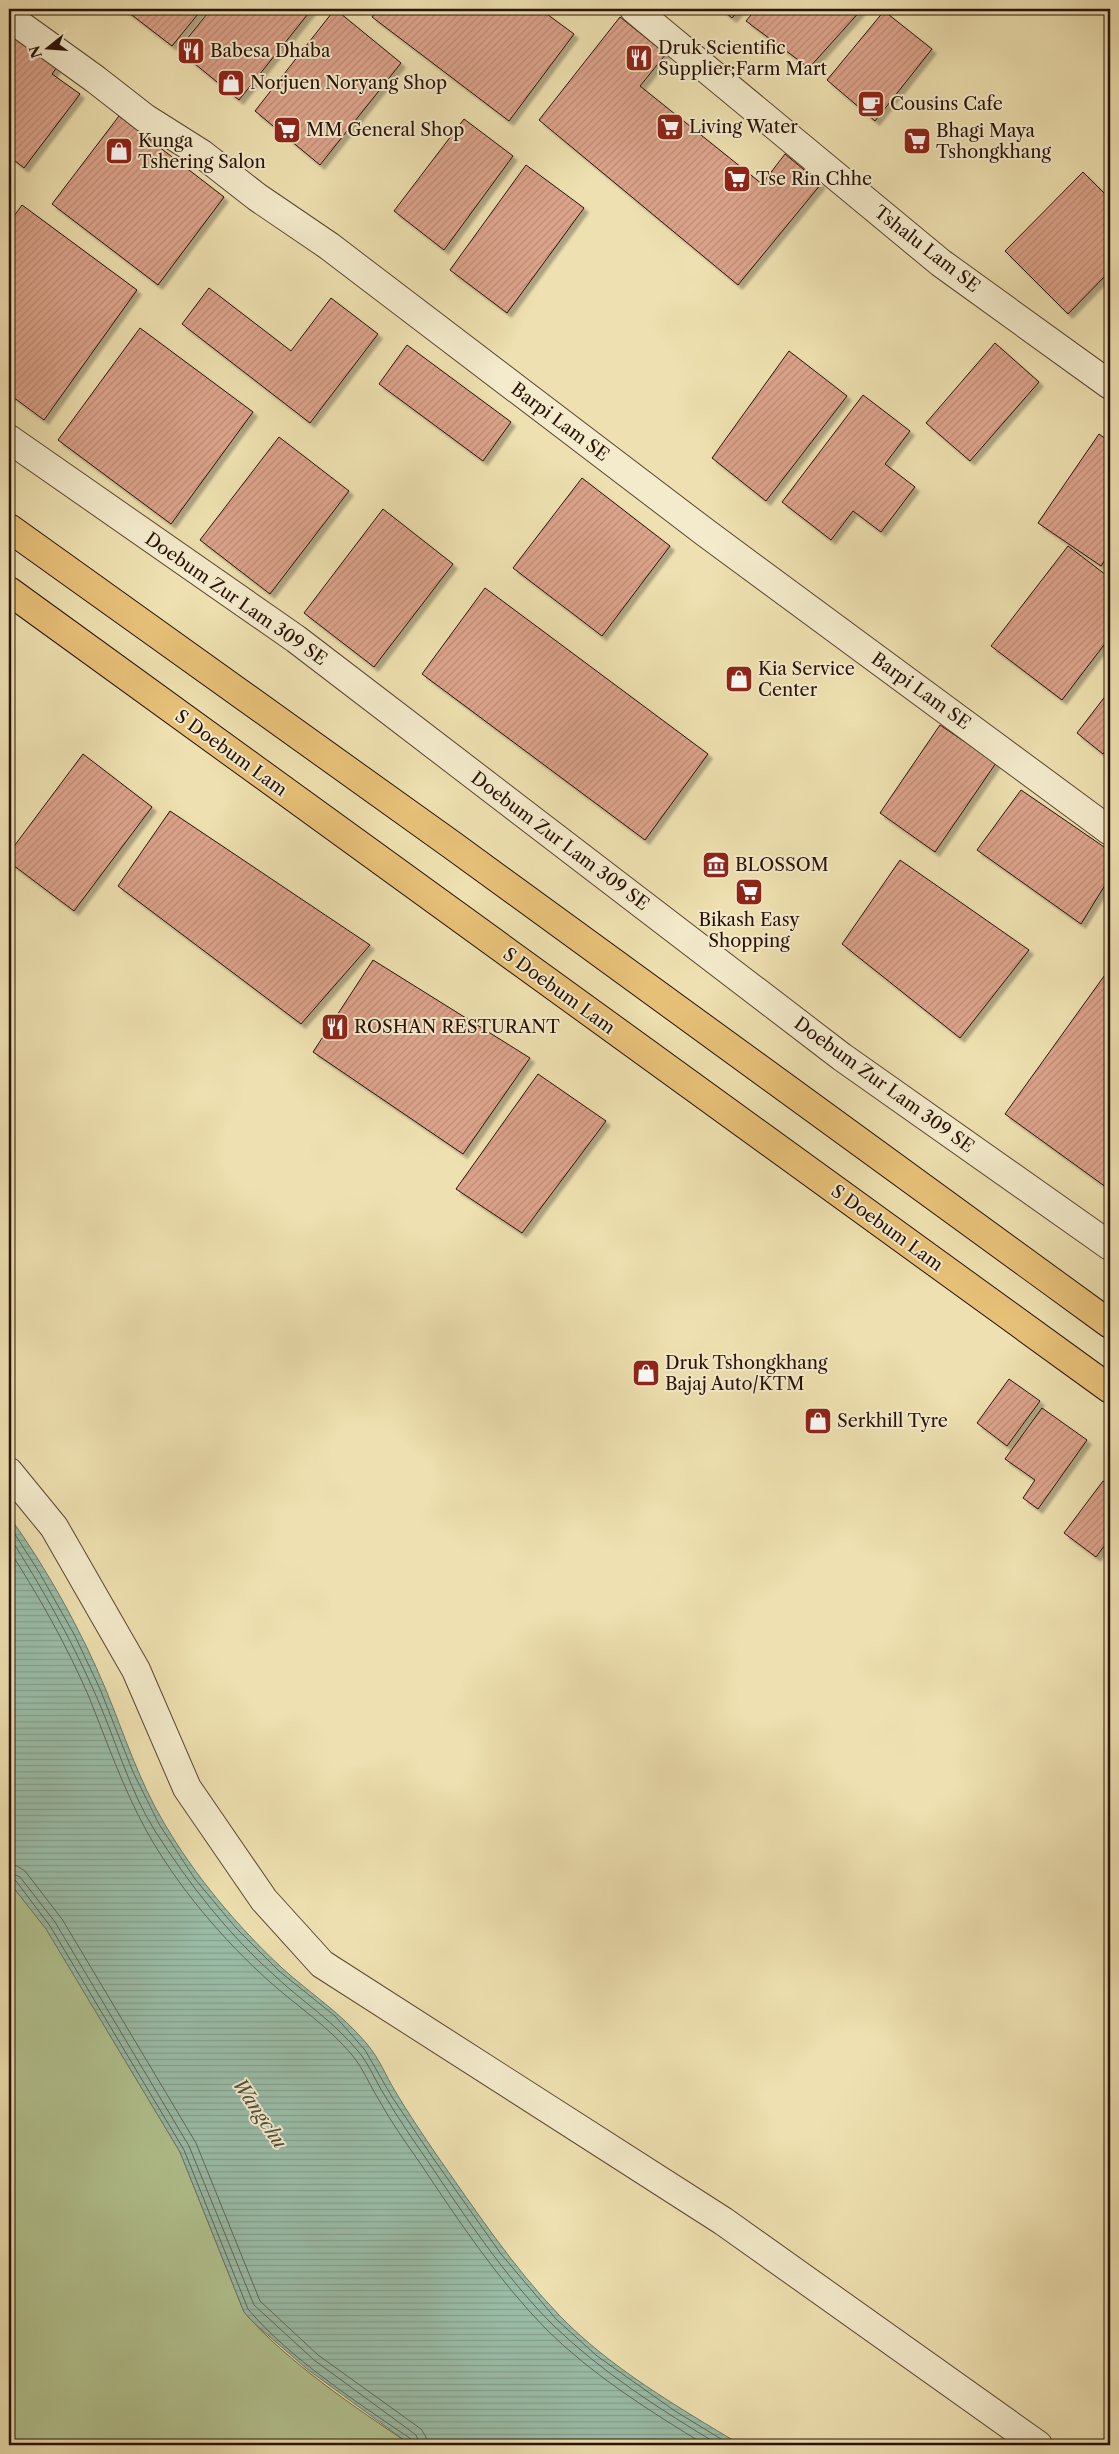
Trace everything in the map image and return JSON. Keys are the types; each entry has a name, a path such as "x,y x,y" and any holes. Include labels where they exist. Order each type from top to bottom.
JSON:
{"highway":[{"path":"9,528 452,845 1110,1324"},
{"name":"S Doebum Lam","path":"9,592 1110,1389"}],"street":[{"name":"Tshalu Lam SE","path":"634,9 941,263 1110,385"},
{"name":"Barpi Lam SE","path":"9,17 145,118 202,154 257,197 329,246 706,533 1110,831"},
{"name":"Doebum Zur Lam 309 SE","path":"9,440 296,639 842,1057 1110,1246"},
{"path":"9,1472 54,1527 136,1670 187,1788 264,1900 322,1964 723,2221 1038,2445"}],"shaded area":[{"path":"9,1882 46,1928 180,2152 244,2312 280,2349 301,2366 345,2400 411,2445 9,2445"}],"water":[{"name":"Wangchu","path":"9,1516 37,1557 74,1623 96,1667 132,1757 155,1807 176,1843 203,1881 233,1918 265,1952 293,1978 347,2022 367,2044 416,2124 481,2218 526,2278 559,2315 622,2369 669,2401 741,2445 411,2445 307,2369 244,2312 180,2152 46,1929 9,1882"}],"building":[{"path":"124,9 202,9 172,46"},
{"path":"211,9 312,9 239,100 178,50"},
{"path":"335,9 401,63 320,165 255,111"},
{"path":"378,9 540,9 574,34 509,121 372,17"},
{"path":"721,9 740,9 732,18"},
{"path":"756,9 862,9 809,68 746,21"},
{"path":"884,11 932,49 875,121 827,80"},
{"path":"620,17 666,54 640,86 762,184 785,154 821,184 738,285 539,120"},
{"path":"9,32 57,67 52,74 80,94 24,168 9,156"},
{"path":"119,116 224,197 158,285 52,204"},
{"path":"464,119 513,156 444,250 394,211"},
{"path":"526,165 584,208 507,313 450,270"},
{"path":"1083,172 1110,199 1110,271 1068,314 1005,251"},
{"path":"22,205 137,290 44,420 9,394 9,223"},
{"path":"209,288 291,351 331,298 378,334 310,423 182,324"},
{"path":"140,328 253,412 171,524 58,440"},
{"path":"995,343 1039,382 970,461 926,423"},
{"path":"407,345 511,422 483,461 379,384"},
{"path":"789,351 847,396 766,501 712,458"},
{"path":"863,395 910,431 885,464 915,487 881,532 853,511 831,540 782,502"},
{"path":"1099,434 1110,442 1110,553 1101,566 1038,523"},
{"path":"279,437 349,491 270,594 200,540"},
{"path":"582,478 670,546 602,636 513,568"},
{"path":"383,509 453,564 374,667 304,613"},
{"path":"1068,546 1110,578 1110,637 1062,700 991,646"},
{"path":"485,588 708,754 645,840 422,674"},
{"path":"1110,690 1110,744 1103,754 1077,733"},
{"path":"940,725 996,763 935,852 880,813"},
{"path":"83,754 152,807 74,911 9,862 9,853"},
{"path":"1021,790 1110,851 1110,877 1081,924 977,850"},
{"path":"170,811 370,945 301,1024 118,886"},
{"path":"900,860 1029,950 960,1038 842,944"},
{"path":"373,960 530,1058 463,1154 313,1052"},
{"path":"1107,972 1110,975 1110,1190 1005,1114"},
{"path":"538,1074 606,1121 522,1233 456,1189"},
{"path":"1009,1379 1040,1401 1007,1446 977,1423"},
{"path":"1042,1408 1087,1440 1038,1509 1023,1498 1035,1480 1005,1459"},
{"path":"1103,1481 1110,1486 1110,1538 1096,1557 1064,1533"}],"place":[{"name":"Babesa Dhaba","path":"191,51"},
{"name":"Druk Scientific Supplier;Farm Mart","path":"639,58"},
{"name":"Norjuen Noryang Shop","path":"231,83"},
{"name":"Cousins Cafe","path":"871,104"},
{"name":"Living Water","path":"670,127"},
{"name":"MM General Shop","path":"287,130"},
{"name":"Bhagi Maya Tshongkhang","path":"917,141"},
{"name":"Kunga Tshering Salon","path":"119,151"},
{"name":"Tse Rin Chhe","path":"737,179"},
{"name":"Kia Service Center","path":"739,679"},
{"name":"BLOSSOM","path":"716,865"},
{"name":"Bikash Easy Shopping","path":"749,892"},
{"name":"ROSHAN RESTURANT","path":"335,1027"},
{"name":"Druk Tshongkhang Bajaj Auto/KTM","path":"646,1373"},
{"name":"Serkhill Tyre","path":"818,1421"}]}
